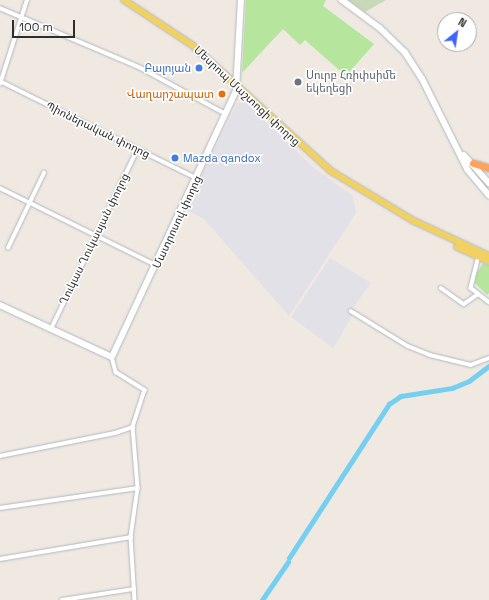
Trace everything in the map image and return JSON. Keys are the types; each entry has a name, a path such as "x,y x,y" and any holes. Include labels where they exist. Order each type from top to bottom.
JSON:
{"highway":[{"path":"473,163 489,168"}],"main road":[{"name":"Մեսրոպ Մաշտոցի փողոց","path":"124,0 192,45 311,156 368,195"},
{"path":"368,195 436,233 489,256"},
{"path":"368,195 412,225 489,261"}],"street":[{"path":"0,82 27,0"},
{"name":"Մատրոսով փողոց","path":"112,357 157,265 226,114 237,86 241,0"},
{"path":"342,0 380,28 405,52 422,78 462,153 468,170 489,195"},
{"path":"0,8 22,16 139,67 226,114"},
{"name":"Պիոներական փողոց","path":"0,82 197,178"},
{"name":"Ղուկաս Ղուկասյան փողոց","path":"51,329 137,150"},
{"path":"462,153 473,163 489,183"},
{"path":"8,248 31,203 44,173"},
{"path":"0,188 157,265"},
{"path":"479,256 472,288 477,295 489,302"},
{"path":"441,288 464,304 477,295"},
{"path":"0,305 112,357 116,372 144,390 133,427 138,488 131,537 135,600"},
{"path":"352,311 408,346 430,355 471,365 489,358"},
{"path":"0,456 107,435 133,427"},
{"path":"0,508 138,488"},
{"path":"0,560 131,537"},
{"path":"62,600 134,589"}],"shaded area":[{"path":"237,103 246,103 314,168 353,196 356,213 289,316 204,219 185,209"},
{"path":"330,258 371,283 352,309 355,311 333,348 291,317"}],"green space":[{"path":"246,0 326,0 323,6 374,44 346,76 305,40 300,45 283,29 242,73"},
{"path":"348,0 386,0 365,12"},
{"path":"483,263 489,265 489,293 487,295 475,283 476,274"}],"waterway":[{"path":"289,558 389,404 401,396 452,388 469,381 489,366"},
{"path":"262,600 288,562"}],"place":[{"name":"Բալոյան","path":"199,68"},
{"name":"Սուրբ Հռիփսիմե եկեղեցի","path":"298,82"},
{"name":"Վաղարշապատ","path":"222,94"},
{"name":"Mazda qandox","path":"175,158"}]}
